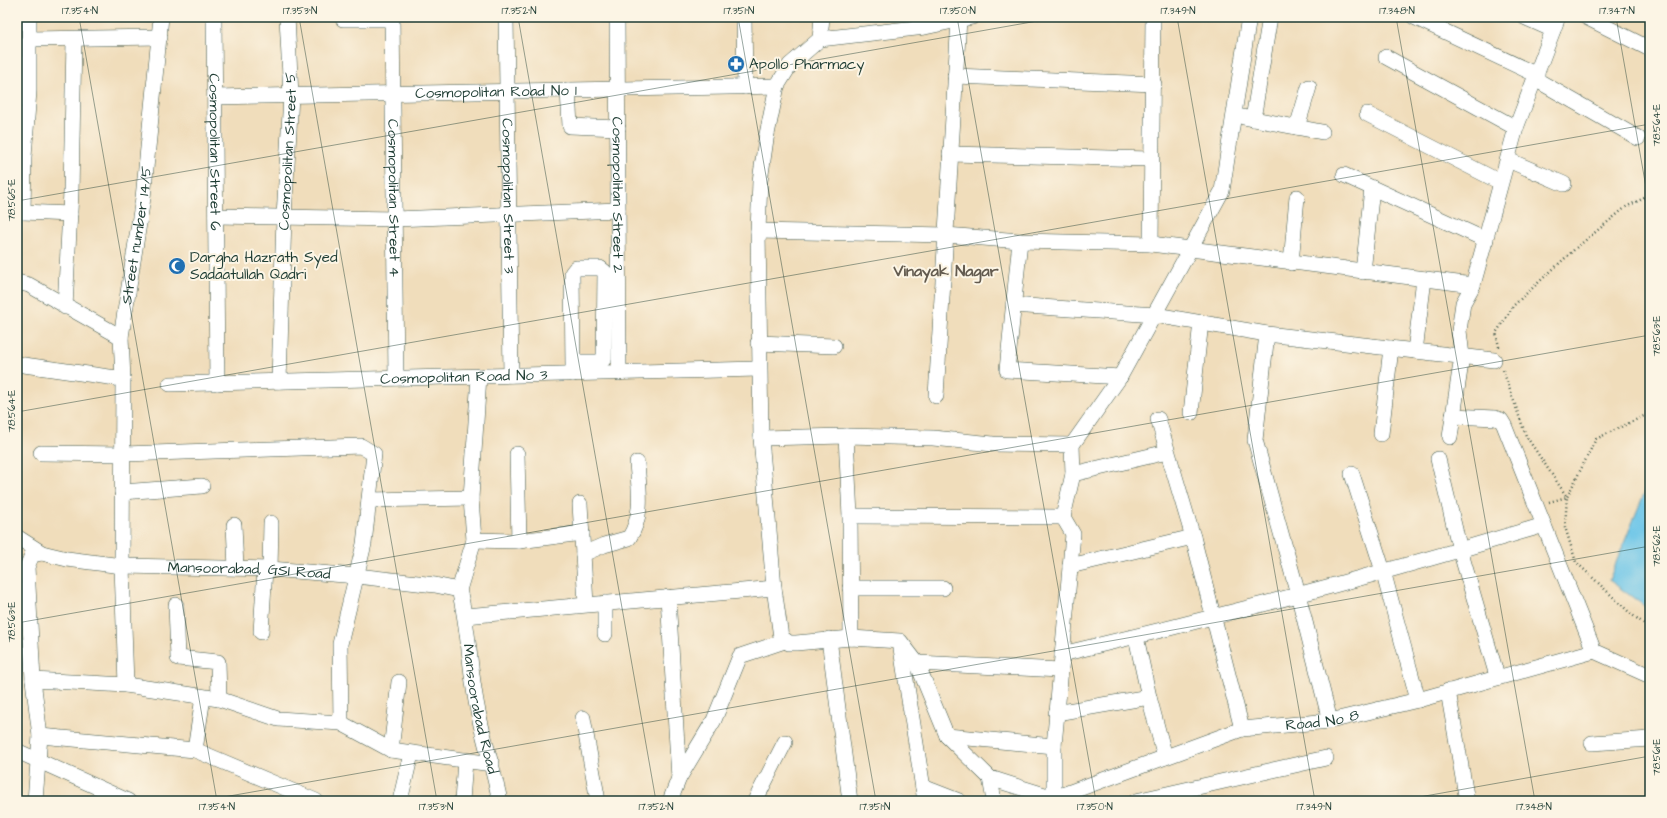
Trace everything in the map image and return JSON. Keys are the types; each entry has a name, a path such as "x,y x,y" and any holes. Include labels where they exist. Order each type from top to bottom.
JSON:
{"street":[{"path":"29,17 29,39 23,91 20,157 20,212 70,214"},
{"name":"Street number 14/5","path":"126,685 122,566 122,492 124,454 121,337 143,198 161,17"},
{"name":"Cosmopolitan Street 6","path":"214,17 217,382"},
{"name":"Cosmopolitan Street 5","path":"280,381 284,217 292,96 287,17"},
{"name":"Cosmopolitan Street 3","path":"506,17 511,375"},
{"name":"Cosmopolitan Street 2","path":"617,17 619,373"},
{"path":"744,17 745,87"},
{"path":"820,39 822,17"},
{"path":"1151,244 1154,84 1153,17"},
{"path":"670,801 680,778 714,720 740,656 785,641 796,643 851,638 900,641 917,663 947,736 990,778 1054,799 1054,746 1056,713 1074,534 1063,517 1073,474 1072,445 1120,377 1222,191 1249,17"},
{"path":"1253,119 1270,17"},
{"path":"1414,17 1536,77 1638,138"},
{"path":"1450,437 1462,356 1459,331 1463,303 1473,285 1516,128 1555,24 1524,17"},
{"path":"1586,17 1650,49"},
{"path":"343,19 386,18"},
{"name":"Cosmopolitan Street 4","path":"386,18 393,94 396,378"},
{"path":"785,641 780,631 774,588 761,438 758,369 758,231 760,180 766,139 777,86 790,65 820,39 925,22 965,18 954,76 936,396"},
{"path":"29,39 74,40 160,37"},
{"path":"65,307 70,214 74,40"},
{"path":"1386,57 1516,128"},
{"path":"954,76 1154,84"},
{"name":"Cosmopolitan Road No 1","path":"215,97 777,86"},
{"path":"1297,127 1309,87"},
{"path":"568,90 570,126 618,128"},
{"path":"1367,114 1500,182"},
{"path":"1233,115 1322,132"},
{"path":"950,154 1152,159"},
{"path":"1508,160 1564,184"},
{"path":"1344,175 1486,240"},
{"path":"1363,272 1372,188"},
{"path":"1291,262 1296,197"},
{"path":"216,216 394,219 618,210"},
{"path":"758,231 946,235 1020,241 1151,244 1473,285"},
{"path":"1020,241 1007,370 1120,377"},
{"path":"576,268 600,268 604,272 604,359 600,362 573,368 572,273 576,268"},
{"path":"1415,351 1424,279"},
{"path":"17,282 30,284 65,307 121,337"},
{"path":"1013,305 1155,315 1268,334 1462,356 1499,362"},
{"path":"1191,413 1201,322"},
{"path":"1268,334 1255,440 1298,594 1330,721"},
{"path":"758,343 834,346"},
{"path":"1381,434 1391,348"},
{"path":"17,364 123,379"},
{"name":"Cosmopolitan Road No 3","path":"170,384 511,375 573,368 619,373 758,369"},
{"path":"480,376 471,498 474,540 459,590 466,616 774,588"},
{"path":"1453,416 1495,418 1500,420 1537,506 1594,651 1650,676"},
{"path":"1158,419 1193,537 1242,728"},
{"path":"761,438 846,436 933,438 993,444 1072,445"},
{"path":"846,436 850,516 851,638"},
{"path":"42,453 124,454 361,446 374,454 364,544 340,644 341,723"},
{"path":"1073,474 1167,452"},
{"path":"517,454 519,541"},
{"path":"1438,459 1460,550 1497,676"},
{"path":"583,554 629,538 636,527 640,510 637,463"},
{"path":"1352,474 1383,571 1418,700"},
{"path":"122,492 202,486"},
{"path":"369,500 471,498"},
{"path":"580,504 586,604"},
{"path":"850,516 1063,517"},
{"path":"261,632 271,523"},
{"path":"1062,654 1136,637 1298,594 1460,550 1544,524"},
{"path":"234,525 236,568"},
{"path":"474,540 519,541 582,533"},
{"name":"Mansoorabad, GSI Road","path":"17,537 42,553 67,559 122,566 267,569 357,576 435,585 459,590"},
{"path":"1070,566 1193,537"},
{"path":"35,801 40,736 34,680 24,646 22,567 32,555 42,553"},
{"path":"850,588 943,588"},
{"path":"668,597 680,778"},
{"path":"605,603 605,634"},
{"path":"176,605 178,658 218,662 218,699"},
{"name":"Mansoorabad Road","path":"466,616 478,716 492,764 500,801"},
{"path":"1136,637 1149,697 1165,757"},
{"path":"829,639 850,801"},
{"path":"900,641 924,794 959,801"},
{"name":"Road No 8","path":"1054,799 1242,728 1330,721 1418,700 1497,676 1594,651"},
{"path":"917,663 1060,670"},
{"path":"34,680 126,685 218,699 278,719 341,723 391,750 411,754 492,764"},
{"path":"391,750 399,682"},
{"path":"1448,690 1467,801"},
{"path":"195,750 203,697"},
{"path":"1056,713 1149,697"},
{"path":"583,718 598,801"},
{"path":"40,736 195,750 316,801"},
{"path":"947,736 1054,746"},
{"path":"1592,743 1650,739"},
{"path":"755,801 784,742"},
{"path":"17,751 119,799"},
{"path":"400,801 411,754"},
{"path":"1136,801 1326,758"},
{"path":"462,801 465,761"},
{"path":"990,778 994,801"}],"path":[{"path":"1567,496 1526,436 1499,362 1496,334 1514,305 1576,248 1626,207 1650,195"},
{"path":"1650,413 1596,439 1567,496 1565,527 1576,562 1631,614 1650,628"},
{"path":"1537,506 1567,496"}],"water":[{"path":"1650,479 1650,610 1609,580"}],"place":[{"name":"Apollo Pharmacy","path":"736,64"},
{"name":"Dargha Hazrath Syed Sadaatullah Qadri","path":"177,266"}],"district":[{"name":"Vinayak Nagar","path":"946,271"}]}
